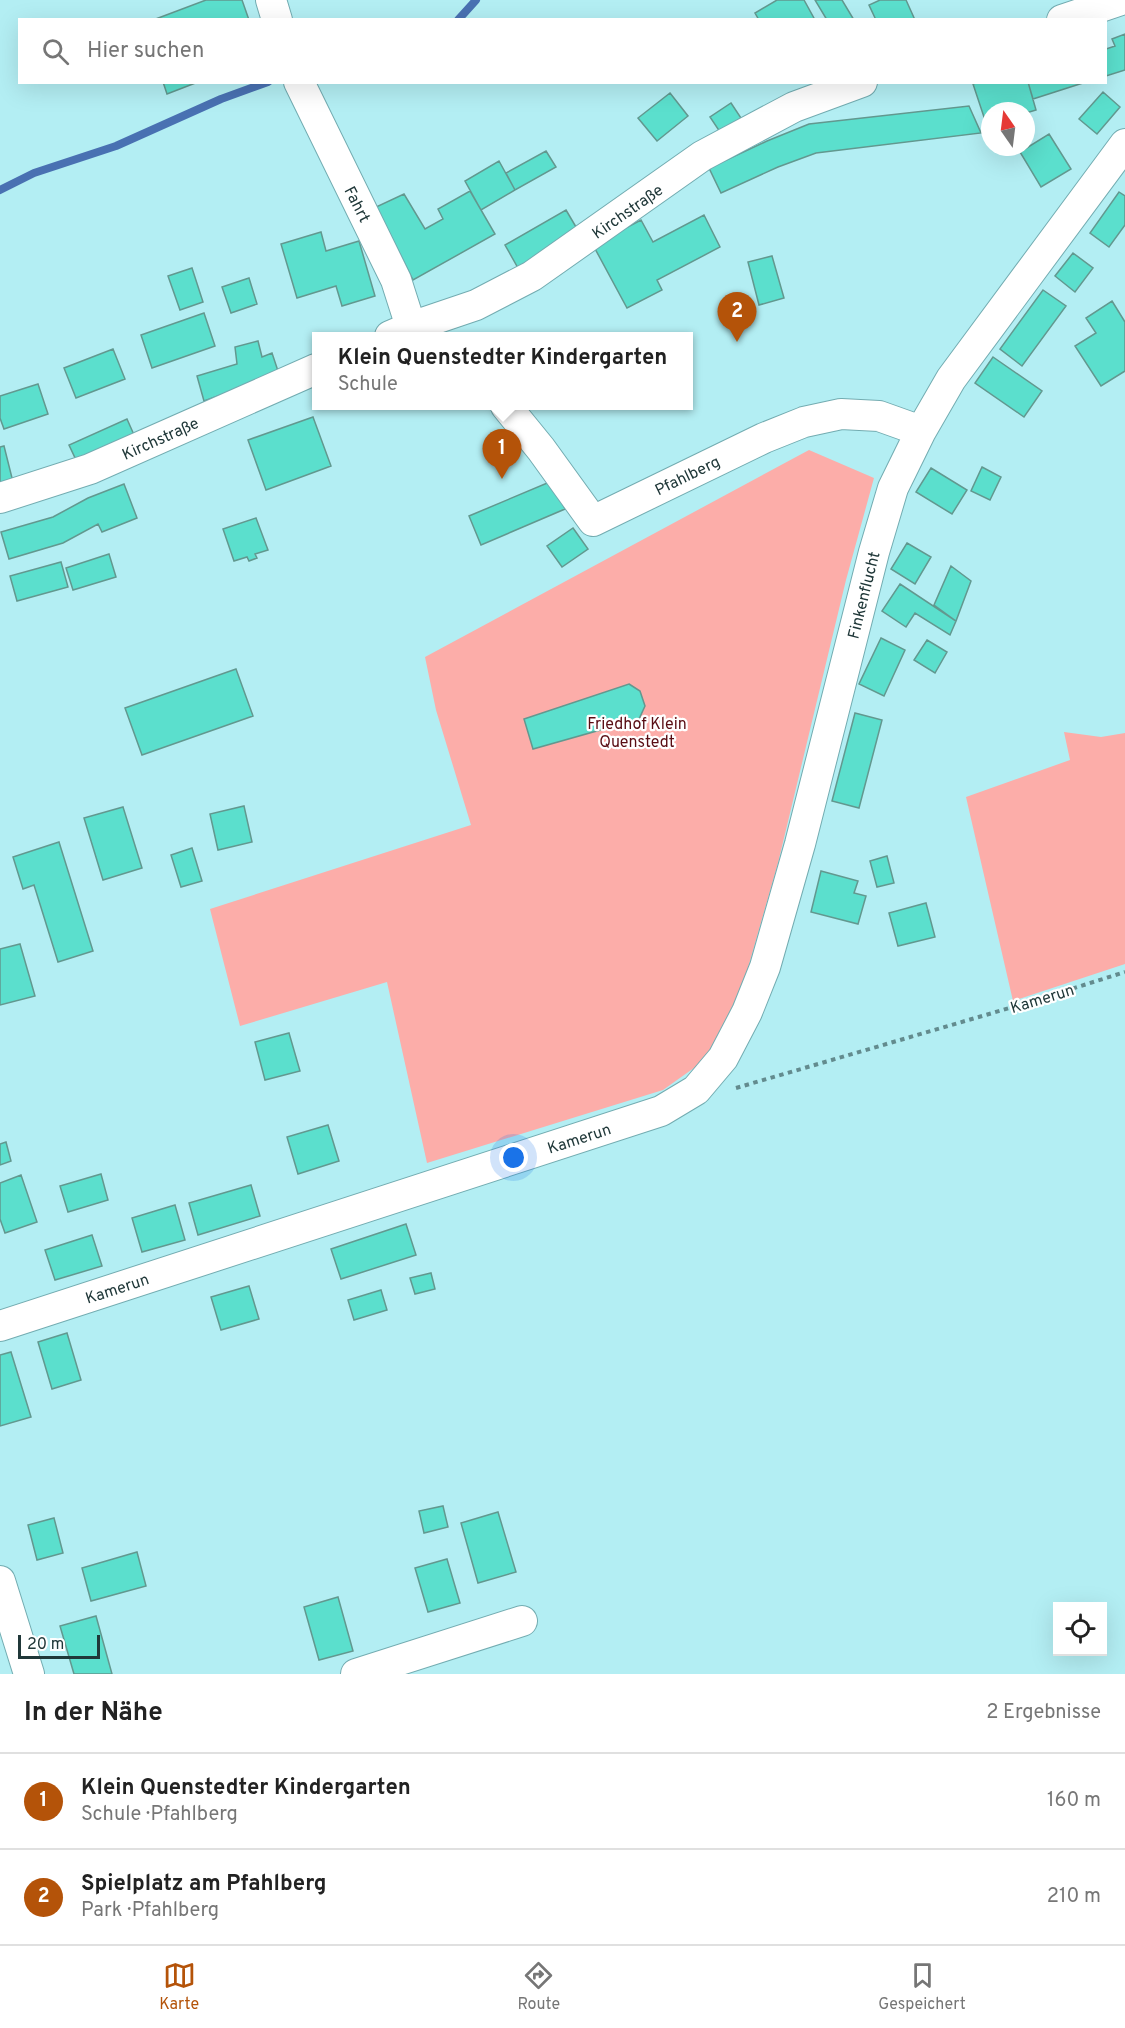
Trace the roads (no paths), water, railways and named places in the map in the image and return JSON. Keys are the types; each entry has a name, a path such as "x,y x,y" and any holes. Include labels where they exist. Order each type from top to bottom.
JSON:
{"street":[{"path":"271,0 276,18"},
{"path":"1068,18 1121,0"},
{"name":"Fahrt","path":"299,84 422,330"},
{"name":"Kirchstraße","path":"422,330 532,276 702,156 742,133 794,107 857,84"},
{"name":"Finkenflucht","path":"696,1090 723,1058 747,1011 765,966 800,844 874,552 893,488 921,430 951,379 1125,144"},
{"name":"Kirchstraße","path":"0,498 90,469 312,371"},
{"name":"Pfahlberg","path":"510,410 593,521 764,438 804,422 841,414 879,416 921,430"},
{"name":"Kamerun","path":"0,1326 661,1111 696,1090"},
{"path":"0,1581 29,1674"},
{"path":"356,1674 522,1621"}],"waterway":[{"path":"460,18 476,0"},
{"path":"0,190 34,173 116,146 221,99 262,84"}],"place":[{"name":"Spielplatz am Pfahlberg","path":"737,342"},
{"name":"Klein Quenstedter Kindergarten","path":"502,479"}],"park label":[{"name":"Friedhof Klein Quenstedt","path":"637,732"}]}
